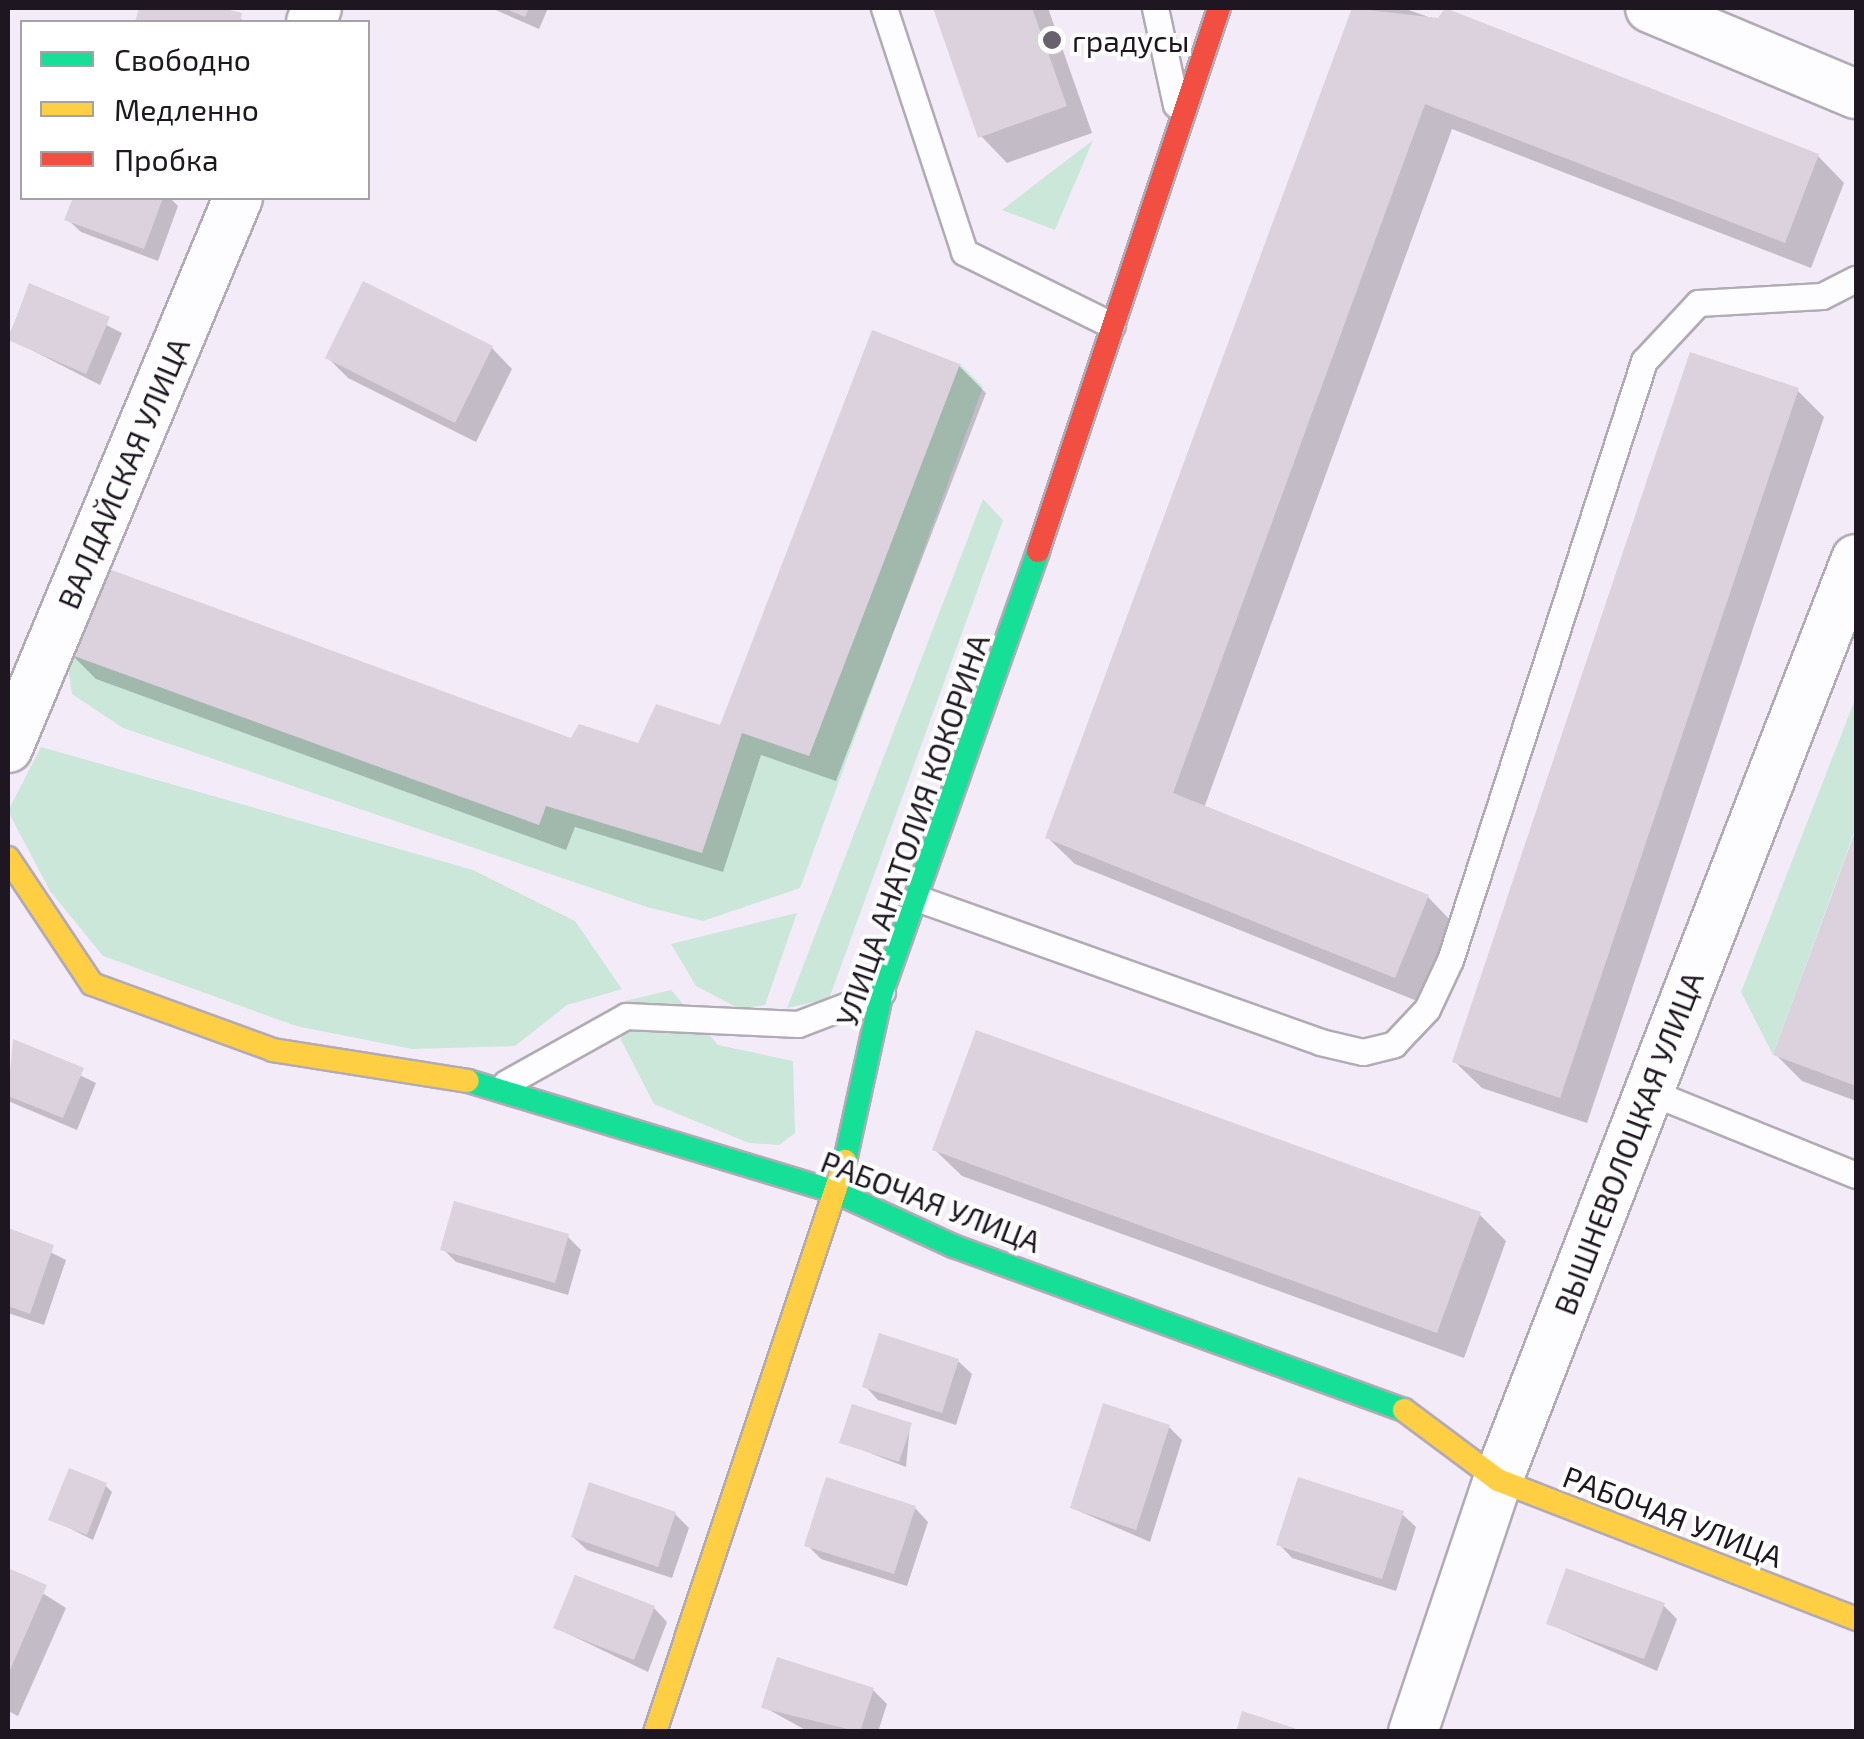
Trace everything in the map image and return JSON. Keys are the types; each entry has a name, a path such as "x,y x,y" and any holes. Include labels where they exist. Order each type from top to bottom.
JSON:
{"street":[{"name":"УЛИЦА АНАТОЛИЯ КОКОРИНА","path":"655,1732 838,1194 882,992 922,900 1219,8"},
{"path":"1650,8 1856,94"},
{"name":"ВАЛДАЙСКАЯ УЛИЦА","path":"8,748 237,200"},
{"name":"ВЫШНЕВОЛОЦКАЯ УЛИЦА","path":"1413,1732 1498,1480 1856,559"},
{"name":"РАБОЧАЯ УЛИЦА","path":"8,858 92,984 273,1050 500,1086 838,1194 953,1246 1413,1414 1498,1480 1856,1618"}],"lane":[{"path":"884,8 964,252 1112,324"},
{"path":"1156,8 1179,121"},
{"path":"922,900 1320,1042 1363,1052 1394,1044 1427,1009 1450,960 1644,361 1698,303 1822,296 1856,279"},
{"path":"500,1086 626,1016 798,1024 882,992"},
{"path":"1648,1091 1856,1175"}],"green space":[{"path":"1093,140 1055,230 1002,210"},
{"path":"960,364 983,387 800,888 703,921 647,907 123,728 72,694 66,653 539,825 546,806 742,733 809,755"},
{"path":"983,499 1003,520 829,999 787,1008"},
{"path":"1856,697 1856,827 1773,1055 1741,992"},
{"path":"41,747 473,870 575,921 622,989 567,1005 515,1046 412,1049 296,1026 103,956 50,891 8,811"},
{"path":"797,913 765,1005 740,1009 696,986 671,944"},
{"path":"671,990 718,1045 793,1061 795,1133 779,1145 749,1143 654,1104 621,1040 625,1001"}],"building":[{"path":"139,8 221,8 242,13 240,20 136,20"},
{"path":"504,8 529,8 525,17"},
{"path":"933,8 1032,8 1067,106 978,138"},
{"path":"1352,8 1438,18 1445,8 1819,154 1785,243 1425,104 1173,793 1429,895 1395,978 1045,838"},
{"path":"72,200 162,200 144,249 64,220"},
{"path":"363,281 493,346 455,423 325,358"},
{"path":"29,283 110,317 86,374 8,340"},
{"path":"872,330 960,364 809,756 742,733 702,853 546,806 539,825 66,653 98,565 571,738 579,724 638,743 656,704 720,725"},
{"path":"1690,352 1799,388 1560,1098 1452,1062"},
{"path":"1856,829 1856,1086 1773,1055"},
{"path":"976,1030 1481,1212 1437,1333 932,1150"},
{"path":"13,1039 84,1068 63,1118 8,1096"},
{"path":"454,1201 569,1234 555,1283 440,1250"},
{"path":"8,1228 54,1245 30,1314 8,1306"},
{"path":"879,1333 959,1359 942,1413 862,1387"},
{"path":"1103,1403 1170,1425 1136,1530 1070,1508"},
{"path":"852,1404 912,1423 899,1462 839,1443"},
{"path":"69,1468 107,1483 87,1535 48,1520"},
{"path":"826,1477 916,1506 894,1574 804,1546"},
{"path":"1298,1477 1404,1511 1382,1579 1276,1545"},
{"path":"589,1482 676,1512 658,1567 571,1537"},
{"path":"8,1568 47,1585 8,1675"},
{"path":"1566,1568 1665,1603 1644,1659 1546,1624"},
{"path":"575,1575 655,1606 634,1660 553,1628"},
{"path":"777,1657 874,1688 860,1732 761,1708"},
{"path":"1242,1711 1303,1731 1303,1732 1236,1732"}],"traffic: fast":[{"path":"845,1161 882,992 1038,551"},
{"path":"468,1081 838,1193 953,1246 1404,1410"}],"traffic: slow":[{"path":"8,858 92,984 273,1050 468,1081"},
{"path":"655,1732 845,1161"},
{"path":"1404,1410 1498,1480 1856,1619"}],"traffic: jam":[{"path":"1038,551 1219,8"}],"place":[{"name":"градусы","path":"1052,40"}]}
